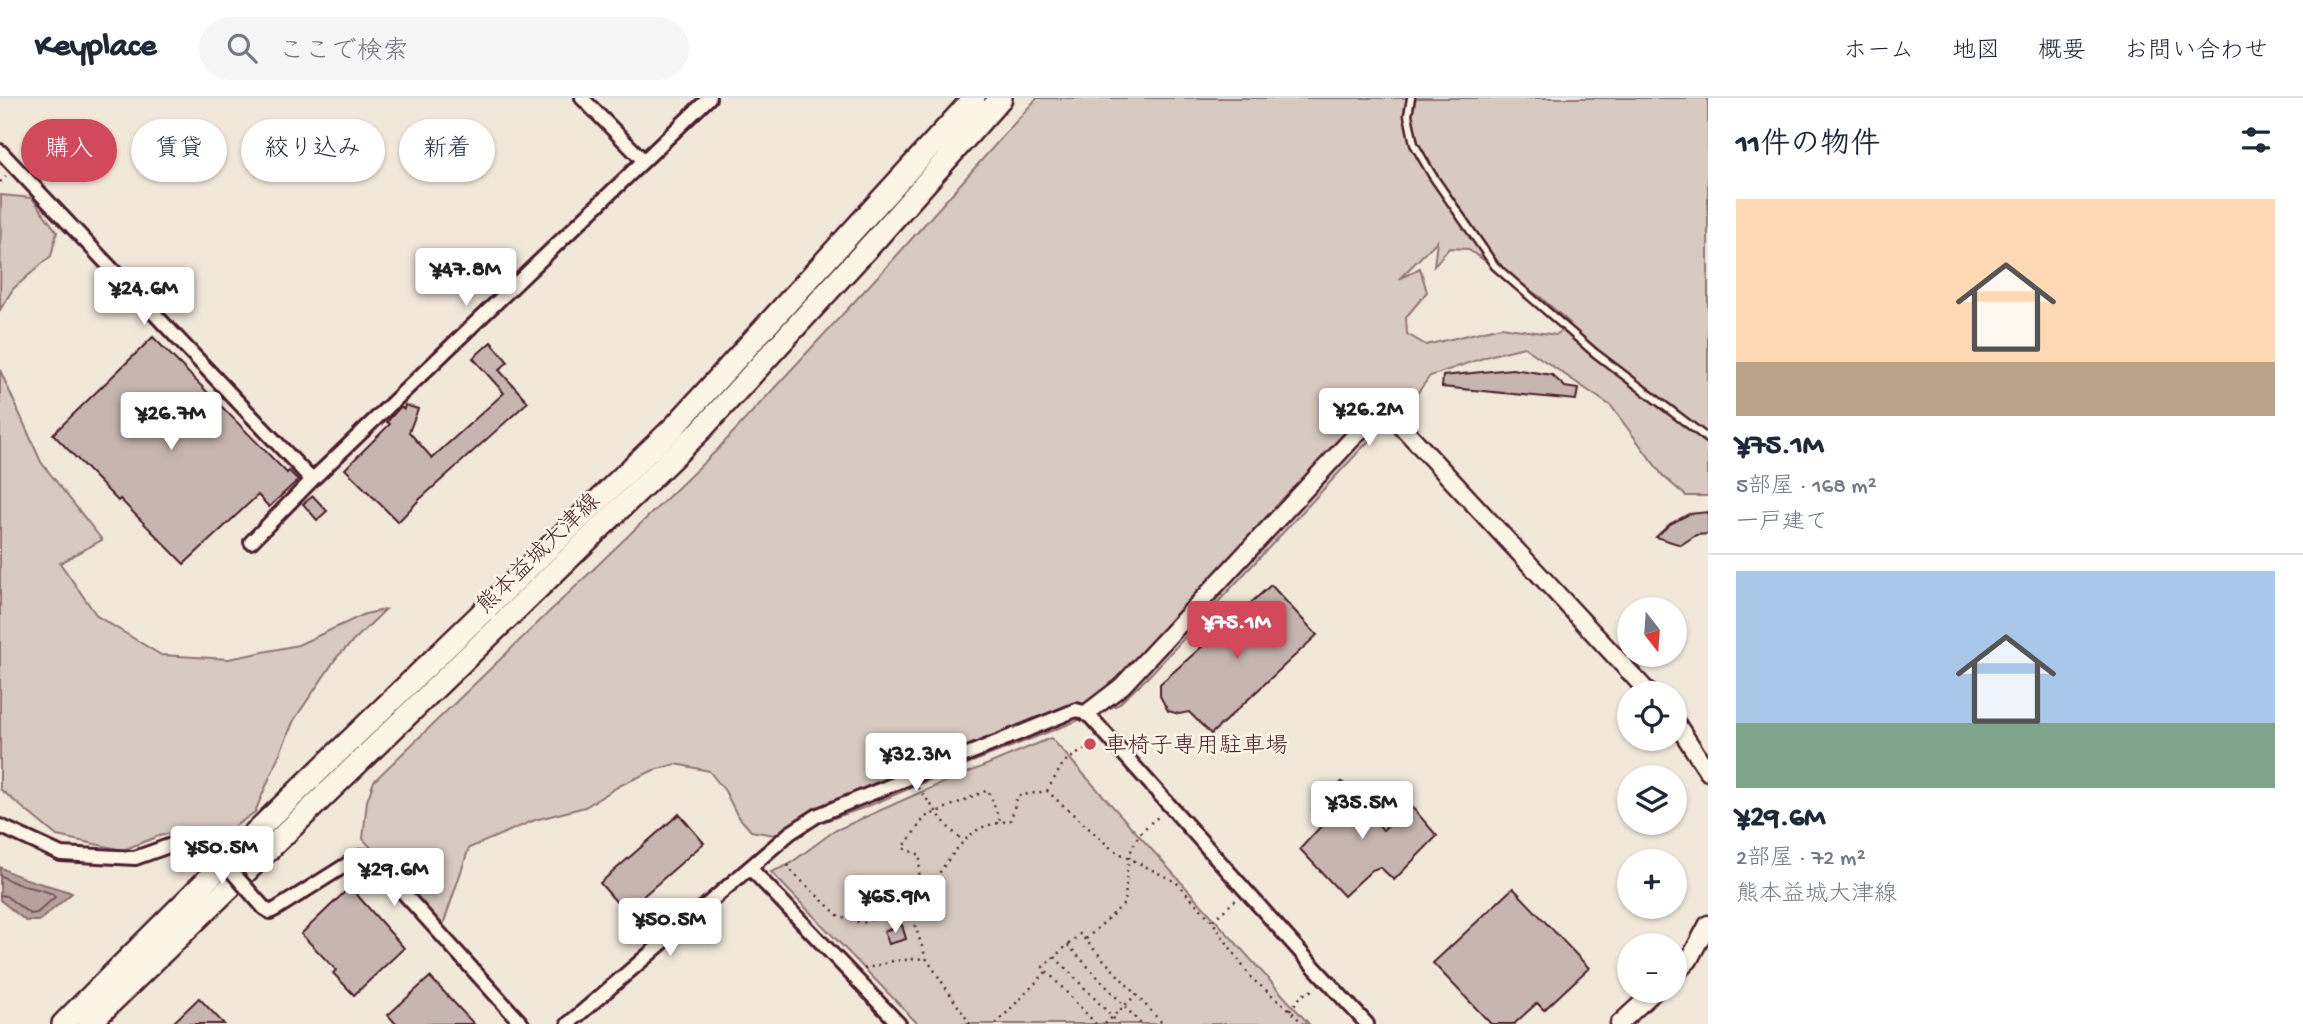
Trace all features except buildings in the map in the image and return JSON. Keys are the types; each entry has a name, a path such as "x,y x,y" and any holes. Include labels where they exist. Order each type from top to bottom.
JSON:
{"main road":[{"name":"熊本益城大津線","path":"63,1024 237,850 676,426 974,98"},
{"name":"熊本益城大津線","path":"89,1024 700,431 876,240 1001,98"}],"street":[{"path":"582,98 643,160"},
{"path":"251,542 709,98"},
{"path":"0,151 312,480"},
{"path":"1087,713 1122,686 1364,426 1383,415 1394,418 1638,681"},
{"path":"568,1024 790,833 818,815 1076,710 1087,713 1367,1024"},
{"path":"1687,740 1708,772"},
{"path":"0,826 61,854 135,858 191,838 206,842 270,912 357,858 371,857 522,1024"},
{"path":"750,868 900,1024"},
{"path":"1687,962 1708,924"},
{"path":"1619,1024 1642,1003"}],"lane":[{"path":"1411,98 1408,115 1414,144 1432,175 1495,266 1595,353 1708,439"}],"path":[{"path":"1047,791 1063,762 1097,741"},
{"path":"918,788 949,828 964,841"},
{"path":"970,1024 926,958 910,916 919,886 920,855 903,848 925,817 988,790 1001,823"},
{"path":"910,916 964,841 979,829 1011,820 1017,796 1047,791"},
{"path":"1047,791 1113,850 1177,882 1212,920 1251,978 1303,1024"},
{"path":"1085,940 1125,903 1128,858 1144,826 1163,813"},
{"path":"788,865 840,918 863,923 886,914 910,916"},
{"path":"1212,920 1240,897"},
{"path":"1096,1024 1043,967 1080,934 1163,1024"},
{"path":"1068,945 1141,1024"},
{"path":"1055,957 1119,1024"},
{"path":"859,971 893,961 926,958"},
{"path":"996,1024 1047,971"},
{"path":"1290,1010 1302,995 1321,986"},
{"path":"1105,1024 1136,995"}],"shaded area":[{"path":"1037,98 1708,98 1708,496 1686,496 1663,476 1611,406 1524,347 1430,376 1416,395 1378,431 1147,678 1118,705 866,807 781,836 751,831 737,815 725,791 709,771 676,764 654,770 621,785 585,807 535,820 469,848 443,925 363,839 367,801 374,781 717,450 891,262","holes":["1437,241 1434,266 1449,248 1467,249 1539,296 1570,323 1556,335 1501,327 1426,345 1407,334 1406,317 1427,292 1420,268 1399,279"]},
{"path":"1,195 32,198 57,232 51,256 13,289 0,310"},
{"path":"0,370 41,462 102,540 60,563 97,616 161,655 229,659 298,645 365,614 385,610 337,657 294,720 255,812 218,838 196,827 159,836 123,850 57,836 0,789"},
{"path":"1051,738 1309,1024 918,1024 771,872 788,865 834,831"}],"water":[{"path":"0,867 26,879 72,893 39,921 26,921 0,900"}],"place":[{"name":"車椅子専用駐車場","path":"1090,744"}]}
